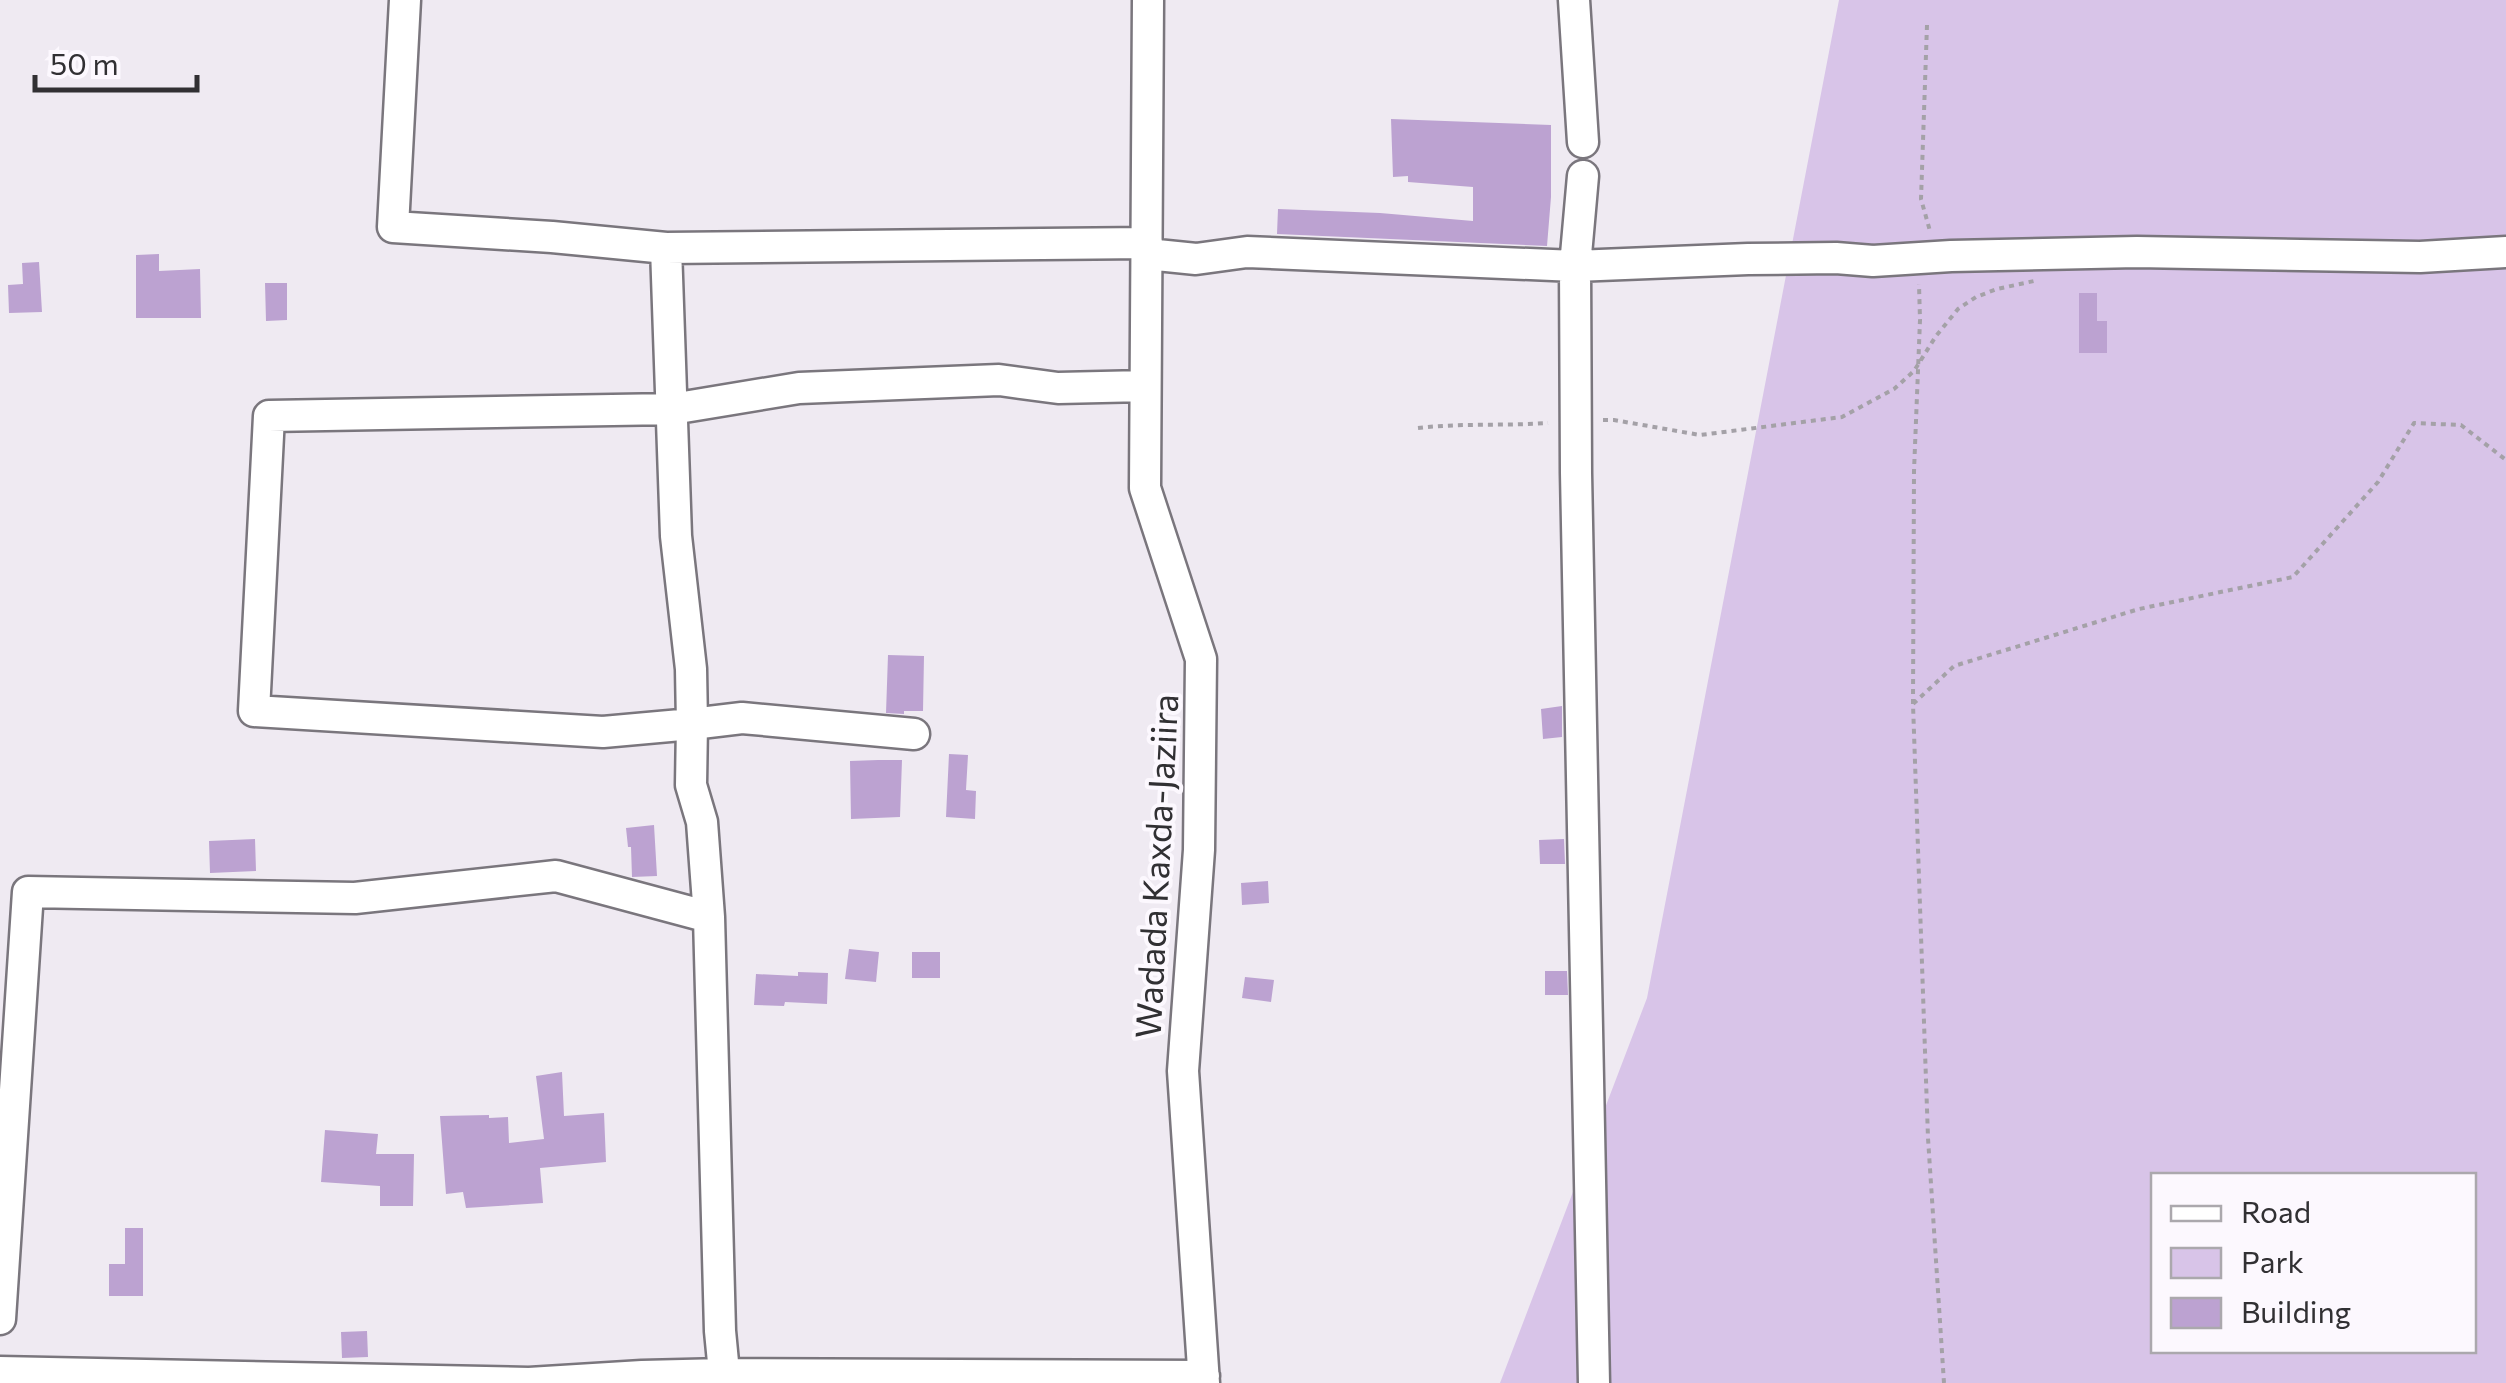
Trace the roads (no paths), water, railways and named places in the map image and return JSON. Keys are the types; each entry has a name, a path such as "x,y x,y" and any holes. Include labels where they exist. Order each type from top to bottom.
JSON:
{"street":[{"path":"405,0 393,227 666,248 1147,249 1196,259 1247,252 1576,266 2138,252 2420,257 2506,252"},
{"name":"Wadada Kaxda-Jaziira","path":"1148,0 1146,488 1201,659 1200,850 1183,1070 1204,1380"},
{"path":"1574,0 1583,142"},
{"path":"1583,176 1576,266 1576,422 1594,1383"},
{"path":"666,248 676,536 691,669 691,785 702,822 709,917 724,1379"},
{"path":"914,734 742,718 603,732 254,711 269,416 672,409 799,388 999,380 1058,388 1145,386"},
{"path":"0,1320 28,892 355,898 556,876 709,917"},
{"path":"0,1372 529,1383 642,1376 1204,1380"}]}
